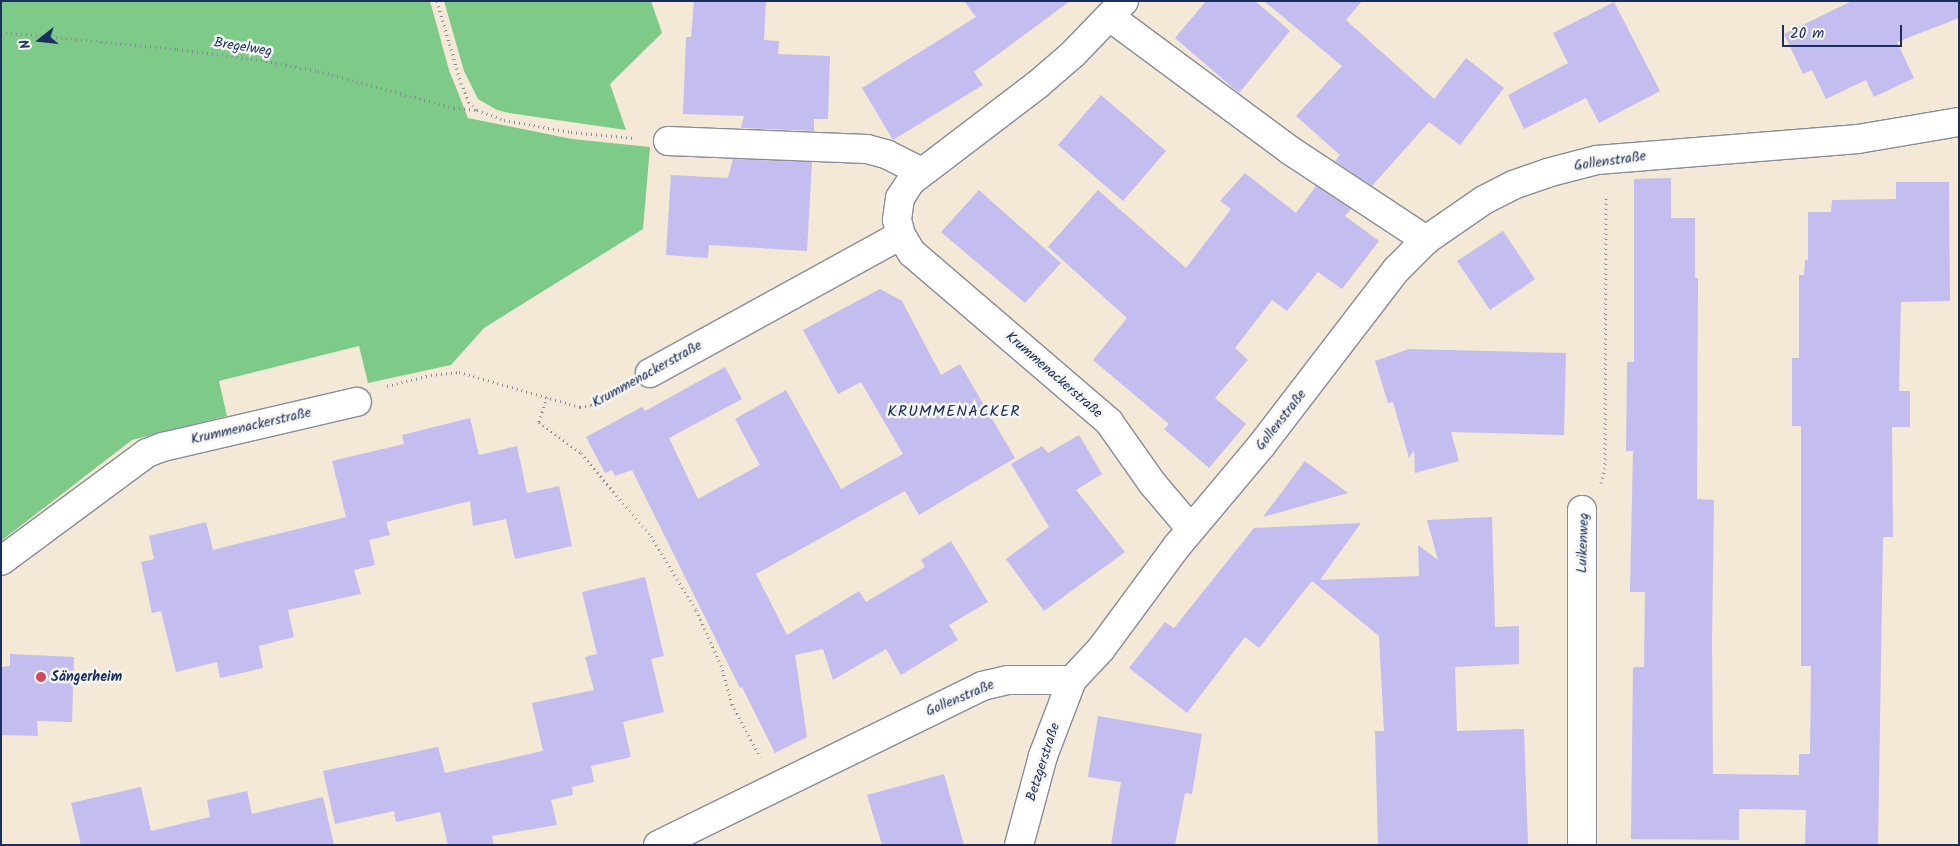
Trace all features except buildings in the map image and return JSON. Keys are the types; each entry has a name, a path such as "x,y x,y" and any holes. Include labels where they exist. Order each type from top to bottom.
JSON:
{"street":[{"path":"901,235 898,220 900,198 906,186 1030,91 1073,54 1117,9 1291,151 1426,240"},
{"name":"Gollenstraße","path":"658,845 982,686 1008,680 1072,680 1101,650 1191,529 1261,446 1397,268 1426,240 1484,200 1513,185 1553,171 1607,158 1842,141 1959,122"},
{"path":"668,141 867,149 886,154 922,172"},
{"name":"Krummenackerstraße","path":"650,373 901,235 908,248 920,260 1109,422 1152,483 1191,529"},
{"name":"Krummenackerstraße","path":"1,561 50,527 134,461 147,453 163,447 357,402"},
{"name":"Luikenweg","path":"1582,510 1582,845"},
{"name":"Betzgerstraße","path":"1020,845 1043,756 1072,680"}],"path":[{"path":"437,1 461,83 469,102 476,110"},
{"name":"Bregelweg","path":"1,32 177,49 261,60 340,77 458,109 476,110 504,120 571,132 668,141"},
{"name":"Luikenweg","path":"1582,510 1601,483 1605,470 1607,158"},
{"name":"Krummenackerstraße","path":"357,402 368,390 453,372 575,406 585,407 650,373"},
{"path":"547,397 539,422 581,453 644,526 690,600 721,665 732,704 775,787"}],"green space":[{"path":"1,1 430,1 449,70 468,118 572,139 650,147 643,229 484,328 451,365 368,383 359,346 219,381 227,416 132,440 1,541"},
{"path":"444,1 651,1 662,33 610,84 626,130 509,113 497,110 478,99 464,71"}],"place":[{"name":"Sängerheim","path":"41,677"}],"district":[{"name":"KRUMMENACKER","path":"954,412"}]}
